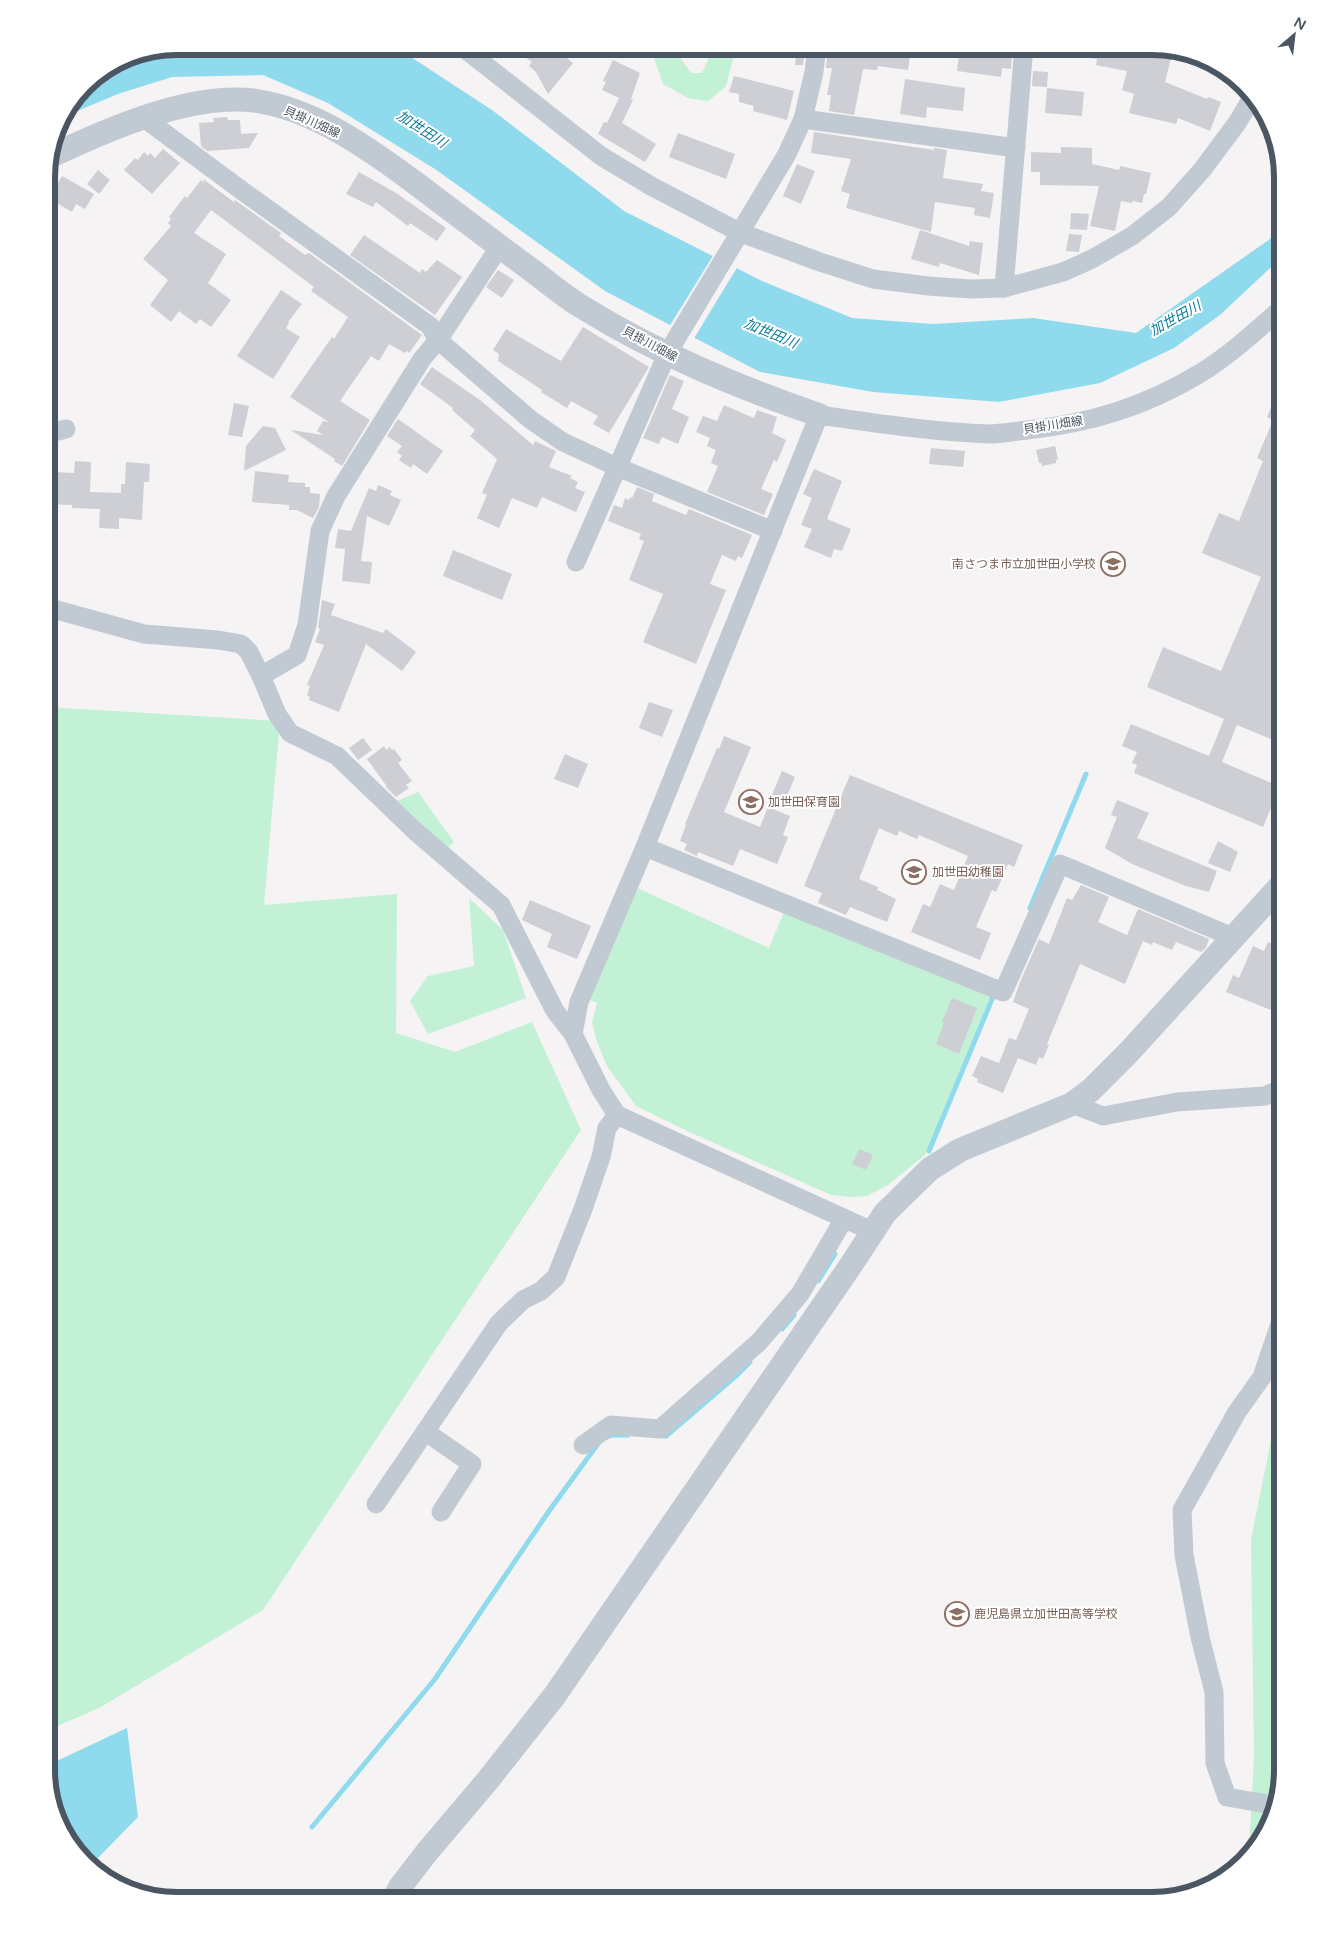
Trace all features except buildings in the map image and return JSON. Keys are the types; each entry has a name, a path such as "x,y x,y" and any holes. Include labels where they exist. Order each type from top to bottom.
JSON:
{"street":[{"path":"472,55 601,156 738,237 873,279 945,288 1004,288 1070,269 1092,259 1132,236 1169,207 1202,170 1249,103"},
{"path":"576,562 669,350 787,154 803,120 817,55"},
{"path":"1004,288 1023,55"},
{"name":"貝掛川畑線","path":"57,155 144,118 191,104 222,99 257,101 288,110 319,122 372,152 581,306 669,350 719,378 819,414 915,429 992,434 1054,427 1104,417 1153,398 1200,373 1233,351 1274,316"},
{"path":"144,118 237,188 430,326 438,340 531,420 563,442 617,467 773,531"},
{"path":"803,120 1016,148"},
{"path":"261,676 297,655 307,625 320,531 336,496 422,360 438,340 500,246"},
{"path":"573,1034 579,1002 645,847 819,414"},
{"path":"55,432 66,429"},
{"path":"55,610 144,634 218,640 241,644 249,652 276,714 290,733 337,756 415,831 501,905 555,1011 573,1034 601,1090 617,1115 874,1232"},
{"path":"645,847 1002,992 1060,864 1235,938"},
{"path":"397,1892 426,1852 488,1780 555,1695 874,1232 885,1213 930,1169 960,1150 1072,1104 1091,1090 1130,1052 1274,893"},
{"path":"1072,1104 1103,1116 1177,1102 1266,1096 1274,1092"},
{"path":"376,1504 499,1323 523,1300 541,1291 556,1277 586,1201 601,1157 607,1128 617,1115"},
{"path":"583,1445 610,1426 660,1429 759,1342 800,1294 844,1219"},
{"path":"1269,1804 1227,1796 1215,1763 1214,1692 1200,1637 1184,1555 1182,1510 1237,1412 1262,1378 1274,1343"},
{"path":"426,1432 472,1464 441,1512"}],"green space":[{"path":"653,55 678,55 691,73 702,73 710,55 734,55 726,86 708,101 688,98 663,84"},
{"path":"55,708 280,721 264,905 397,894 396,1033 455,1052 532,1022 581,1130 263,1610 99,1708 55,1727"},
{"path":"418,792 454,842 447,848 397,801"},
{"path":"635,887 769,948 784,912 990,997 925,1155 888,1185 867,1196 831,1195 687,1131 636,1106 607,1066 596,1039 592,1022 597,1003 590,1000"},
{"path":"469,898 503,930 526,998 428,1034 410,1001 428,976 474,966"},
{"path":"1274,1425 1274,1770 1270,1802 1265,1817 1249,1843 1254,1757 1251,1540"}],"water":[{"name":"加世田川","path":"169,55 408,55 492,110 624,211 762,281 852,318 933,324 1033,318 1136,333 1270,239 1274,232 1274,264 1220,315 1174,348 1100,383 999,402 873,392 760,372 605,291 435,169 328,103 263,75 172,77 118,94 73,113 97,85 116,71 130,64 153,57"},
{"path":"127,1728 138,1817 96,1860 80,1844 64,1817 56,1786 55,1762"}],"pier":[{"path":"714,254 738,266 693,340 669,327"}],"waterway":[{"path":"1030,908 1086,774"},
{"path":"929,1151 995,992"},
{"path":"818,1281 835,1254"},
{"path":"782,1329 794,1315"},
{"path":"664,1436 750,1362"},
{"path":"607,1437 611,1435 628,1435"},
{"path":"312,1827 435,1679 549,1511 600,1441"}],"place":[{"name":"南さつま市立加世田小学校","path":"1113,564"},
{"name":"加世田保育園","path":"751,802"},
{"name":"加世田幼稚園","path":"914,872"},
{"name":"鹿児島県立加世田高等学校","path":"957,1614"}]}
